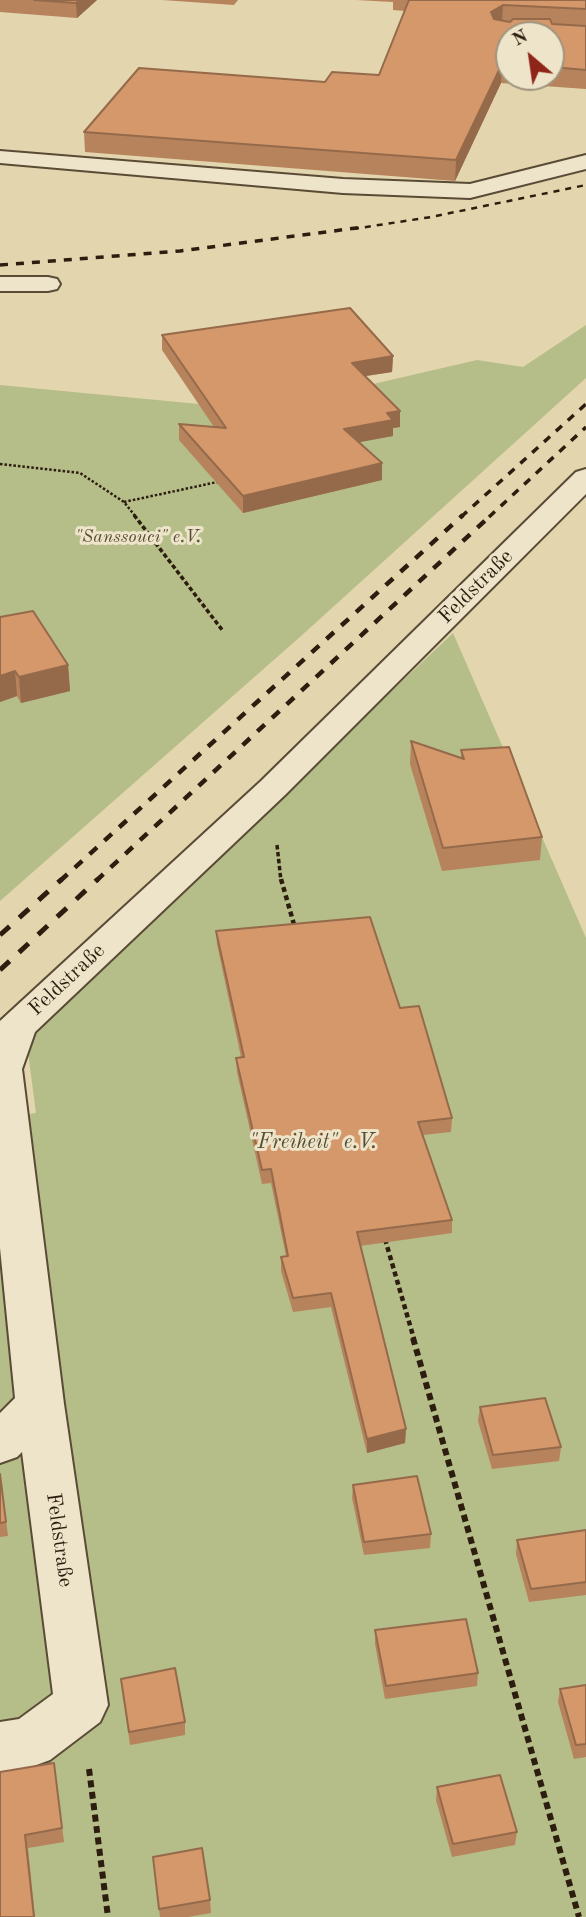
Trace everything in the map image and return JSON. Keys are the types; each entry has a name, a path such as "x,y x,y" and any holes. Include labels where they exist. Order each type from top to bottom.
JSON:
{"lane":[{"path":"0,157 343,186 470,191 586,162"},
{"path":"0,284 48,284"},
{"name":"Feldstraße","path":"81,1705 40,1404 2,1069 18,1026 273,788 586,478"},
{"path":"0,1443 40,1404"},
{"path":"0,1747 31,1742 81,1705"}],"path":[{"path":"0,464 80,472 124,502 223,631"},
{"path":"124,502 226,480"},
{"path":"273,788 279,873 299,940"},
{"path":"383,1234 579,1917"},
{"path":"81,1705 108,1917"}],"green space":[{"name":"\"Sanssouci\" e.V.","path":"586,325 586,378 301,636 0,901 0,385 261,410 477,360 523,367"},
{"name":"\"Freiheit\" e.V.","path":"453,633 586,938 586,1917 0,1917 0,1118 36,1113 26,1037"}],"building":[{"path":"34,0 80,0 76,3"},
{"path":"409,0 586,0 586,9 503,5 491,12 494,19 505,21 495,21 495,79 456,160 84,132 139,68 325,82 332,72 379,75"},
{"path":"513,19 551,21 511,21"},
{"path":"565,25 586,26 586,70 565,68"},
{"path":"350,308 393,356 352,363 400,411 387,413 393,420 344,429 382,463 243,496 179,424 226,428 162,335"},
{"path":"33,611 68,665 19,677 15,671 0,676 0,617"},
{"path":"411,741 464,759 461,750 509,747 542,837 443,848"},
{"path":"370,917 400,1008 419,1006 452,1118 418,1122 452,1220 357,1232 406,1429 367,1439 331,1293 293,1298 281,1257 288,1256 271,1169 262,1170 236,1058 244,1057 216,931"},
{"path":"545,1398 561,1447 493,1455 480,1407"},
{"path":"0,1474 6,1522 0,1523"},
{"path":"417,1476 431,1534 364,1542 353,1485"},
{"path":"586,1530 586,1582 531,1589 517,1540"},
{"path":"466,1619 478,1673 386,1686 375,1630"},
{"path":"175,1668 185,1722 129,1732 121,1679"},
{"path":"586,1685 586,1744 576,1745 560,1689"},
{"path":"54,1763 62,1828 25,1835 34,1917 0,1917 0,1772"},
{"path":"500,1775 517,1832 453,1844 437,1787"},
{"path":"202,1848 210,1900 159,1909 153,1857"}],"railway":[{"path":"353,229 431,217 586,185"},
{"path":"0,265 180,251 364,227"},
{"path":"461,517 586,404"},
{"path":"489,517 586,427"},
{"path":"60,881 463,515"},
{"path":"96,881 491,515"},
{"path":"0,935 62,879"},
{"path":"0,970 98,879"}]}
